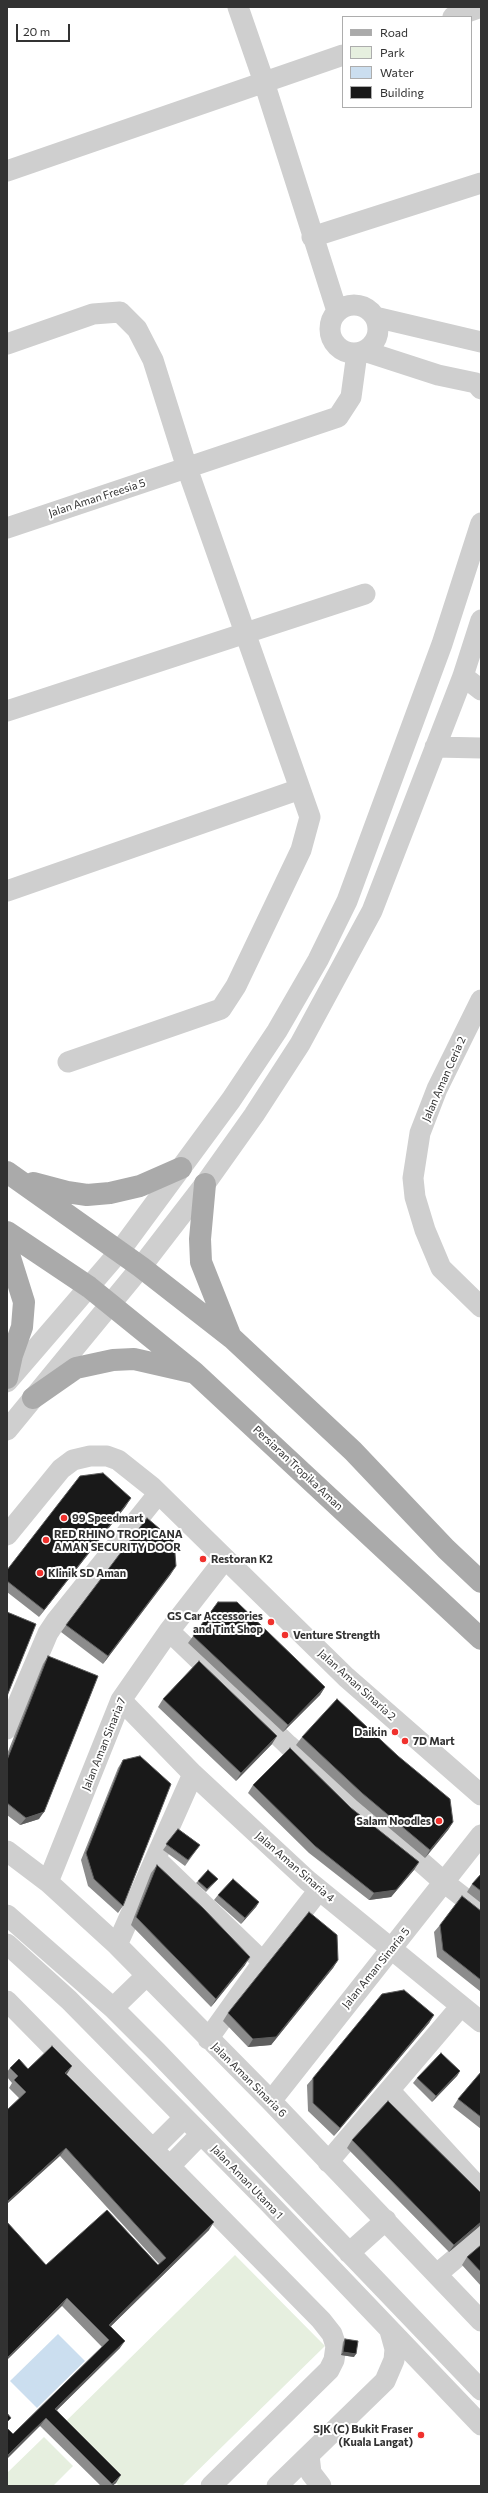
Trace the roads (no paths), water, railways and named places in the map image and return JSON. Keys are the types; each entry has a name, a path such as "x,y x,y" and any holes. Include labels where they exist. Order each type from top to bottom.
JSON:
{"main road":[{"path":"10,1174 51,1189 87,1195 123,1191 140,1186 181,1168"},
{"path":"10,1174 141,1267 232,1338 353,1450 446,1549 481,1582"},
{"path":"205,1184 200,1239 201,1262 232,1338"},
{"name":"Persiaran Tropika Aman","path":"7,1232 89,1287 194,1372 481,1639"},
{"path":"7,1248 24,1302 22,1326 12,1355 7,1378"},
{"path":"33,1398 76,1368 113,1360 134,1359 194,1372"}],"street":[{"path":"238,7 264,82 312,237 337,311"},
{"path":"456,16 481,7"},
{"path":"7,171 342,55"},
{"path":"312,237 481,183"},
{"path":"360,352 375,340 378,324 375,317 365,307 350,305 337,311 330,324 332,339 342,350 360,352 438,375 476,384 481,389"},
{"path":"7,344 93,314 120,312 137,329 153,360 187,468 310,817 301,850 236,986 221,1010 68,1062"},
{"path":"375,317 481,342"},
{"name":"Jalan Aman Freesia 5","path":"7,528 338,417 351,397 360,352"},
{"path":"7,1382 119,1252 181,1168 231,1100 277,1031 318,960 347,901 442,644 481,522"},
{"path":"7,712 365,594"},
{"path":"7,1430 141,1267 205,1184 254,1115 300,1044 340,974 372,911 462,676 481,620"},
{"path":"462,676 481,690"},
{"path":"435,747 481,748"},
{"path":"7,891 300,789"},
{"name":"Jalan Aman Ceria 2","path":"481,1000 437,1089 420,1133 413,1178 415,1197 425,1230 441,1268 481,1307"},
{"name":"Jalan Aman Sinaria 2","path":"7,1535 61,1469 73,1460 90,1456 107,1456 130,1468 346,1677 481,1796"},
{"path":"7,1730 48,1634 56,1621 155,1491"},
{"name":"Jalan Aman Sinaria 7","path":"48,1882 121,1700 169,1631 224,1559"},
{"path":"169,1631 288,1745 445,1883 481,1911"},
{"name":"Jalan Aman Sinaria 4","path":"121,1700 193,1774 319,1890 481,2022"},
{"path":"117,1945 193,1774"},
{"name":"Jalan Aman Sinaria 5","path":"271,2101 445,1883 481,1835"},
{"name":"Jalan Aman Sinaria 6","path":"7,1851 48,1882 117,1945 208,2039 271,2101 481,2321"},
{"path":"156,1859 263,1962"},
{"path":"208,2039 263,1962 319,1890"},
{"path":"7,1915 113,2008 481,2390"},
{"name":"Jalan Aman Utama 1","path":"7,1944 69,2000 201,2134 481,2425"},
{"path":"113,2008 146,1976"},
{"path":"69,2000 113,2008"},
{"path":"7,2001 168,2167 321,2320 332,2334 336,2346 334,2360 329,2370 211,2486"},
{"path":"328,2162 461,2006"},
{"path":"113,2008 115,2032 114,2046"},
{"path":"390,2091 481,2190"},
{"path":"152,2150 184,2118"},
{"path":"168,2167 201,2134"},
{"path":"349,2253 386,2220"},
{"path":"437,2274 481,2237"},
{"path":"277,2486 385,2381 394,2360 395,2349 390,2331"},
{"path":"309,2455 311,2473 320,2486"}],"water":[{"path":"58,2334 85,2361 37,2408 10,2381"}],"place":[{"name":"99 Speedmart","path":"64,1518"},
{"name":"RED RHINO TROPICANA AMAN SECURITY DOOR","path":"46,1540"},
{"name":"Restoran K2","path":"203,1559"},
{"name":"Klinik SD Aman","path":"40,1573"},
{"name":"GS Car Accessories and Tint Shop","path":"271,1622"},
{"name":"Venture Strength","path":"285,1635"},
{"name":"Daikin","path":"395,1732"},
{"name":"7D Mart","path":"405,1741"},
{"name":"Salam Noodles","path":"439,1821"},
{"name":"SJK (C) Bukit Fraser (Kuala Langat)","path":"421,2435"}]}
